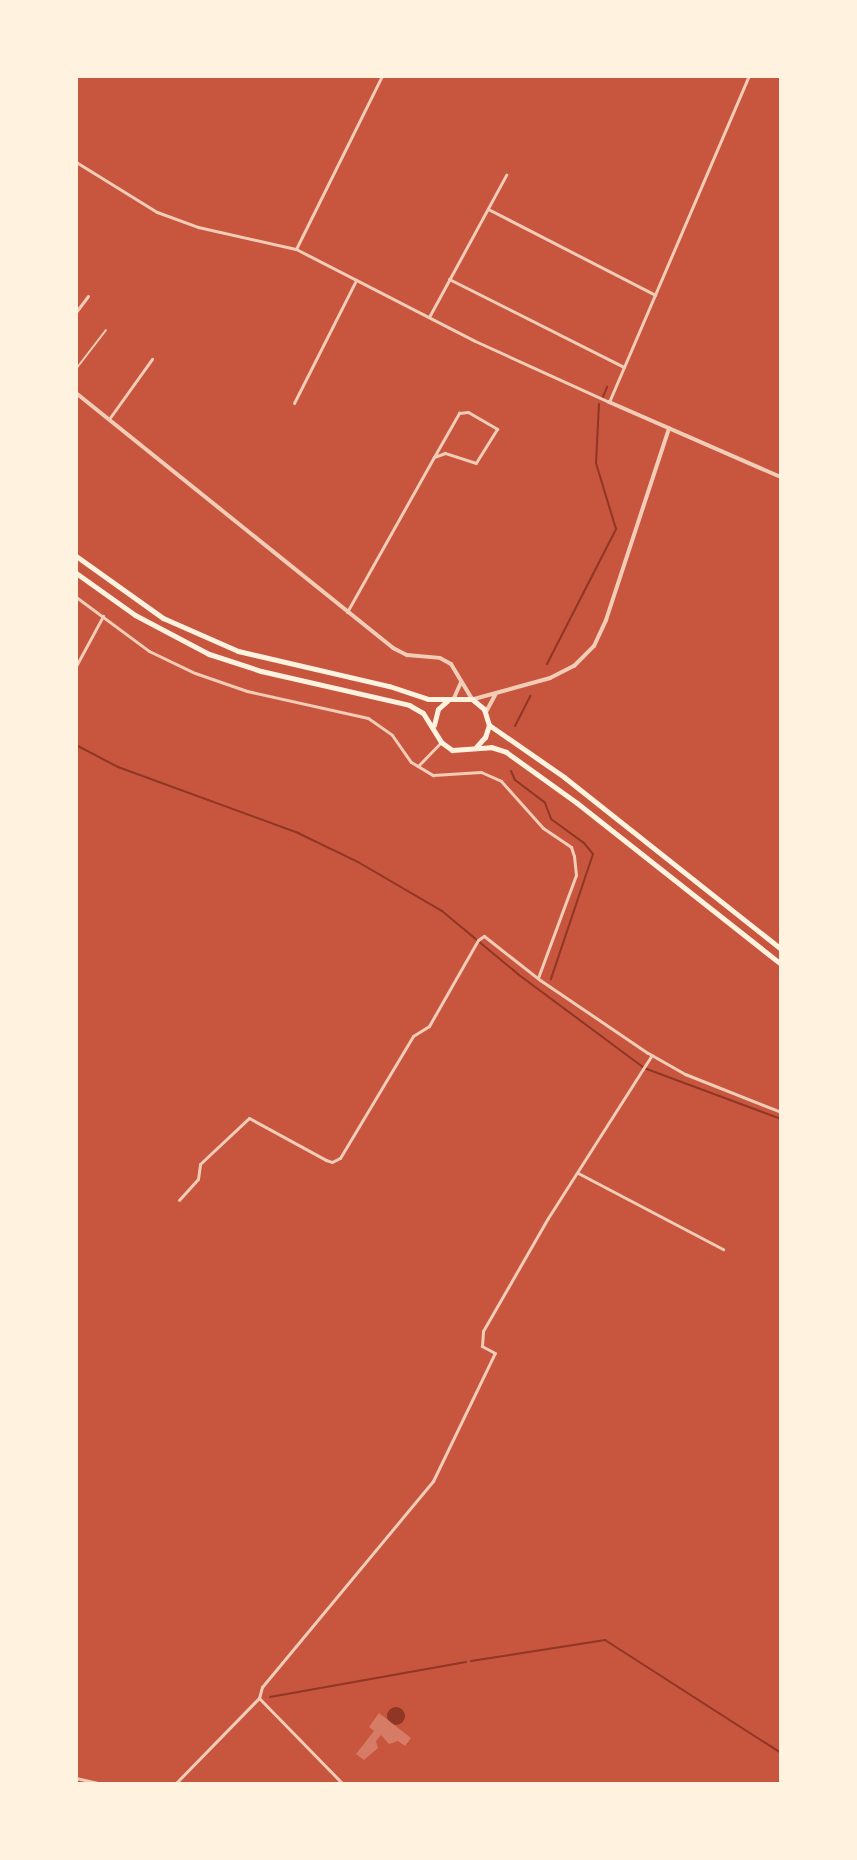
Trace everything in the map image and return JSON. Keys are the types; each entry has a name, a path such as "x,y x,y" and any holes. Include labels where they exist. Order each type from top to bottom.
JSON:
{"main road":[{"path":"76,556 137,602 213,642 292,667 389,686 428,699 473,699 486,712 489,725 485,737 475,748"},
{"path":"76,573 135,615 209,654 261,671 409,705 423,713 434,726 441,742 458,751 499,749 541,775 781,964"},
{"path":"434,726 438,709 452,698"},
{"path":"489,725 564,777 781,949"}],"street":[{"path":"296,249 382,76"},
{"path":"609,402 749,76"},
{"path":"76,162 157,212 198,227 296,249 429,317 609,402 781,477"},
{"path":"429,317 506,175"},
{"path":"488,209 655,295"},
{"path":"449,279 624,367"},
{"path":"294,403 356,280"},
{"path":"76,312 88,296"},
{"path":"109,419 152,359"},
{"path":"76,393 400,652 446,660 473,699 562,673 584,658 594,646 606,620 669,428"},
{"path":"347,612 434,457 459,413 468,412 497,429 476,463 445,453 434,457"},
{"path":"76,597 149,651 195,673 258,694 368,718 392,735 403,755 418,766 441,777 465,772 491,775 509,788 543,828 571,847 576,875 538,978"},
{"path":"76,666 103,616"},
{"path":"452,698 461,680"},
{"path":"486,712 498,691"},
{"path":"418,766 441,742"},
{"path":"179,1200 198,1179 200,1164 249,1118 326,1160 332,1162 340,1158 413,1036 429,1026 478,940 484,936 538,978 652,1055 685,1074 781,1112"},
{"path":"175,1784 259,1698 262,1687 433,1481 495,1353 482,1346 483,1331 652,1055"},
{"path":"578,1173 723,1249"},
{"path":"259,1698 343,1784"},
{"path":"76,1778 103,1784"}],"lane":[{"path":"76,369 106,330"}],"shaded area":[{"path":"396,1707 405,1716 396,1725 387,1716"}],"building":[{"path":"379,1713 411,1738 405,1746 398,1741 389,1744 381,1735 376,1741 378,1748 364,1760 356,1754 374,1731 369,1727"}],"waterway":[{"path":"603,397 607,387"},
{"path":"547,664 616,529 596,463 599,404"},
{"path":"515,726 530,696"},
{"path":"76,745 118,767 298,833 358,862 442,911 519,975 644,1068 781,1119"},
{"path":"511,771 515,780 545,803 551,819 584,843 593,854 551,979"},
{"path":"471,1661 605,1640 781,1753"},
{"path":"270,1697 466,1662"}]}
